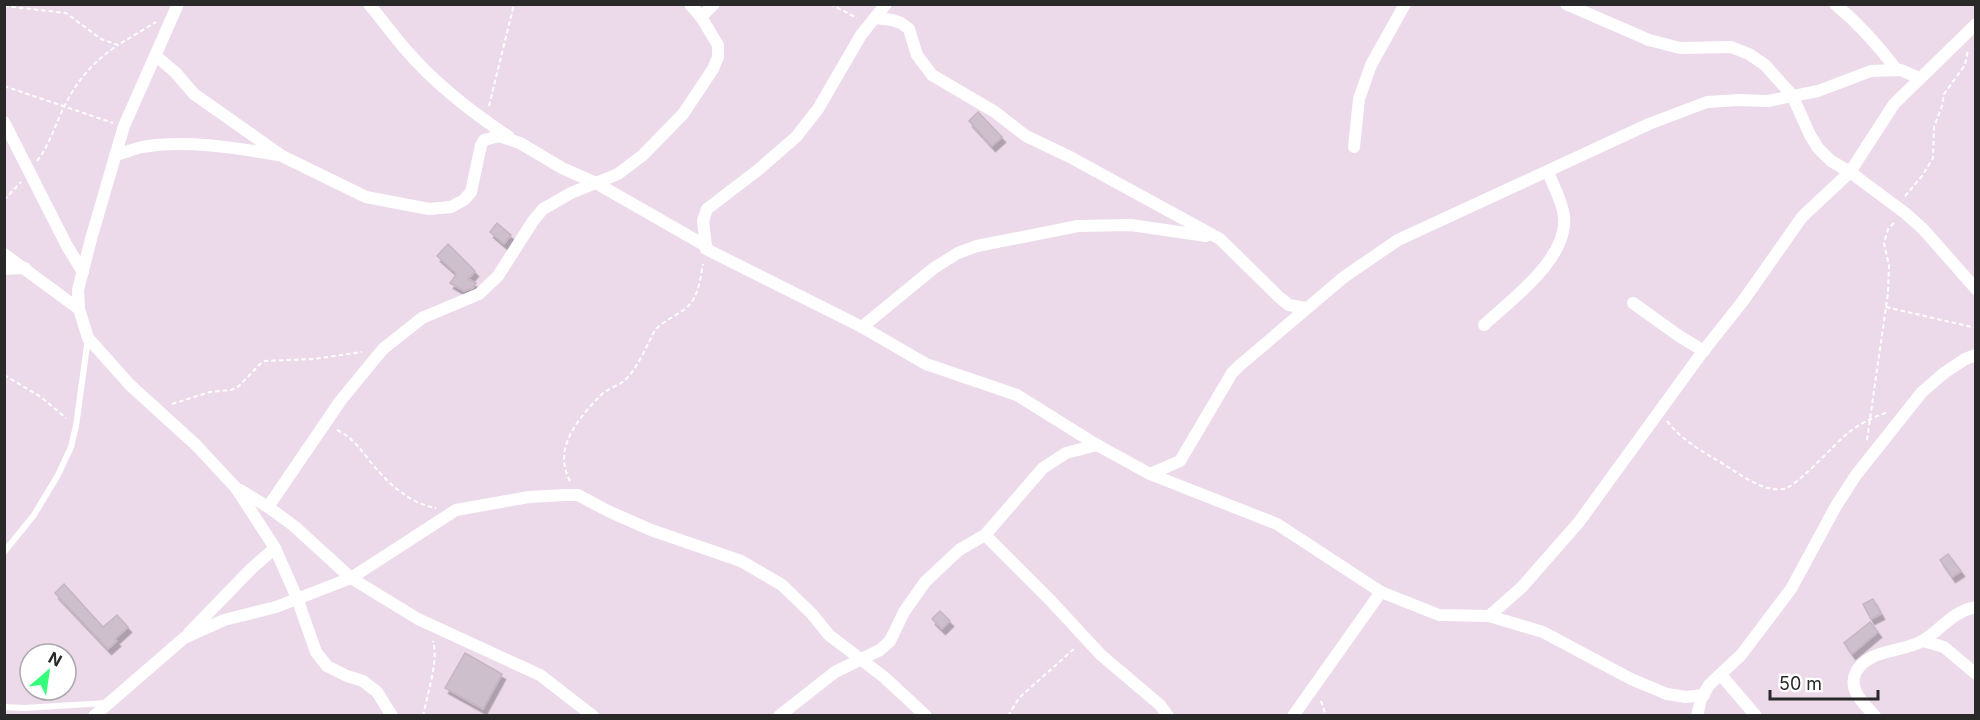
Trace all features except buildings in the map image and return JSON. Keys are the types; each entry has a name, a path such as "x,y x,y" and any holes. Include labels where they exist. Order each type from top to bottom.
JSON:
{"street":[{"path":"178,4 124,126 78,290 79,309 88,338 130,385 196,446 236,488 274,548 297,598 316,652 327,666 363,681 377,692 392,716"},
{"path":"369,4 407,52 484,121 510,138 562,168 596,183 706,248 862,327 926,364 1017,395 1097,445 1150,474 1277,524 1381,592 1439,615 1489,616 1543,632 1630,679 1667,694 1686,697 1704,695"},
{"path":"268,507 341,400 383,349 422,318 479,294 498,276 543,209 571,193 618,174 643,155 683,114 700,91 718,57 718,45 690,4"},
{"path":"701,17 714,4"},
{"path":"706,248 703,221 707,209 758,171 796,136 818,109 843,63 886,4"},
{"path":"1354,147 1359,99 1371,65 1405,4"},
{"path":"1566,4 1659,42 1680,48 1718,46 1743,51 1765,65 1792,95 1810,135 1831,162 1850,172 1905,213 1976,289"},
{"path":"1835,4 1882,50 1896,69"},
{"path":"873,20 892,20 909,29 917,55 932,75 995,112 1026,136 1220,239 1279,297 1293,307 1306,308"},
{"path":"1489,616 1522,587 1579,522 1743,301 1802,217 1850,172 1894,104 1976,24"},
{"path":"156,56 175,72 194,94 282,156 366,197 400,205 440,208 451,207 464,200 471,192 484,140 499,136 510,138"},
{"path":"1150,474 1180,461 1232,373 1344,277 1398,240 1649,124 1707,102 1768,101 1818,91 1871,71 1896,69 1919,78"},
{"path":"4,122 67,246 83,272"},
{"path":"115,155 142,147 196,145 236,148 282,156"},
{"path":"1484,324 1531,284 1544,268 1559,241 1564,227 1564,214 1548,172"},
{"path":"862,327 934,268 958,253 1000,240 1078,226 1131,225 1220,239"},
{"path":"4,254 79,309"},
{"path":"4,270 26,268"},
{"path":"1633,303 1704,351"},
{"path":"1697,716 1709,685 1757,635 1791,589 1836,506 1856,475 1922,392 1944,373 1965,359 1976,355"},
{"path":"779,716 835,672 861,661 890,641 904,612 925,582 959,550 985,534 1043,468 1066,453 1097,445"},
{"path":"236,488 294,526 351,578 418,619 540,675 593,716"},
{"path":"184,638 224,620 276,607 351,578 456,510 529,497 578,495 651,530 741,561 783,585 829,635 884,677 926,716"},
{"path":"985,534 1101,655 1160,705 1168,716"},
{"path":"94,716 184,638 274,548"},
{"path":"1293,716 1381,592"},
{"path":"1875,716 1857,695 1853,684 1858,668 1867,660 1923,641 1958,612 1976,607"},
{"path":"1923,641 1944,647 1976,674"},
{"path":"883,647 881,659 884,677"},
{"path":"1720,675 1756,716"}],"lane":[{"path":"4,552 34,515 58,476 70,447 76,426 88,338"},
{"path":"4,707 109,703"}],"path":[{"path":"484,121 514,4"},
{"path":"831,4 873,20"},
{"path":"4,6 66,13 101,39 118,45"},
{"path":"4,200 29,172 50,142 64,106 87,70 100,57 156,22"},
{"path":"1870,419 1888,293 1889,266 1884,243 1885,237 1888,229 1905,213 1899,203 1922,176 1933,158 1934,127 1944,94 1967,59 1967,43 1964,36"},
{"path":"4,86 124,126"},
{"path":"578,495 568,478 565,463 565,448 573,427 601,394 627,379 661,323 689,305 695,298 706,248"},
{"path":"1886,307 1976,328"},
{"path":"157,409 200,395 231,390 239,386 260,364 265,362 323,358 383,349"},
{"path":"4,375 41,398 76,426"},
{"path":"1664,406 1662,413 1673,428 1688,442 1740,475 1774,489 1788,489 1793,486 1849,432 1870,419 1892,410"},
{"path":"324,424 355,441 376,468 412,500 431,507 456,510"},
{"path":"418,619 429,633 436,649 423,716"},
{"path":"1008,716 1019,698 1086,638"}]}
